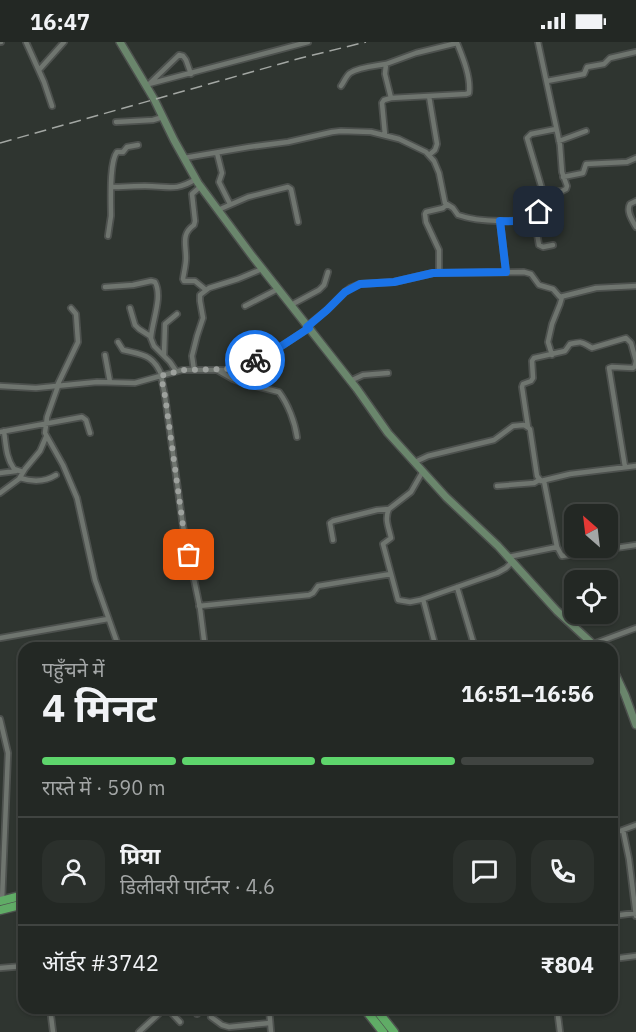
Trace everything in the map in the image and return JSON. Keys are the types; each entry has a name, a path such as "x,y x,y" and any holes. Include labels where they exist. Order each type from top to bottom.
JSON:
{"highway":[{"path":"1,904 18,898"},
{"path":"1,904 18,904"},
{"path":"369,1014 383,1032"},
{"path":"380,1014 394,1032"}],"street":[{"path":"26,42 45,82 52,106"},
{"path":"39,70 64,42"},
{"path":"120,42 147,85 196,179 388,433 557,611 591,642"},
{"path":"147,85 308,42"},
{"path":"341,86 351,73 459,42 470,91 466,94 384,100 382,103 385,135"},
{"path":"538,42 559,141 563,177 567,186 565,190 539,194"},
{"path":"547,81 584,74 587,67 604,64 610,58 636,52"},
{"path":"147,85 178,56 185,58 190,74"},
{"path":"386,64 385,74 391,98"},
{"path":"429,96 437,144 435,150 429,155"},
{"path":"116,122 153,120 163,117"},
{"path":"184,158 288,142 341,131 371,132 399,139 426,152 434,161 439,173 446,205 453,208 459,216 474,220 512,221 537,215 539,212 537,199 542,189 527,138 531,134 556,129"},
{"path":"559,141 586,131"},
{"path":"108,236 115,153 138,145"},
{"path":"217,153 222,173 219,182 230,204"},
{"path":"563,177 583,173 586,164 627,162 636,158"},
{"path":"111,187 146,186 172,189 196,179"},
{"path":"201,186 192,194 195,221 185,238 186,258 183,279 184,281 195,281 206,290"},
{"path":"218,210 248,197 288,187 291,189 298,222"},
{"path":"636,201 628,208 636,227"},
{"path":"439,273 439,250 426,222 425,214 446,205"},
{"path":"534,216 539,245 543,247 553,245"},
{"path":"500,221 506,272"},
{"path":"194,370 192,356 203,318 200,297 202,292 262,269"},
{"path":"291,305 320,290 328,272"},
{"path":"0,386 36,388 82,382 135,383 176,371 233,368 271,352 308,327 345,292 354,286 367,283 394,282 426,274 506,272 529,273 539,285 551,288 562,297 596,288 636,286"},
{"path":"105,287 154,282 158,291 151,338 154,346 176,371"},
{"path":"245,306 278,289"},
{"path":"552,355 548,342 562,297"},
{"path":"71,308 77,318 78,342 57,386 45,430 46,437 63,465 77,498 94,580 117,642"},
{"path":"130,308 135,325 151,338"},
{"path":"164,355 165,324 177,314"},
{"path":"245,338 249,362"},
{"path":"625,467 609,368 633,368 635,366 636,361 631,343 626,338 592,348 580,342 570,344 565,351 533,359 533,378 522,385 537,476 541,481 560,555 636,546"},
{"path":"118,342 123,350 151,358 157,364 162,376 183,526 205,642"},
{"path":"105,355 110,382"},
{"path":"217,370 244,383 279,392 292,418 297,437"},
{"path":"350,381 363,375 388,373"},
{"path":"16,471 8,457 2,431 83,417 90,433"},
{"path":"415,462 428,456 494,440 513,426 528,427"},
{"path":"0,493 20,478 38,455 46,437"},
{"path":"497,486 534,483 570,474 636,466"},
{"path":"333,540 330,523 389,509 411,492 423,471"},
{"path":"0,473 23,472"},
{"path":"20,478 44,481 57,475"},
{"path":"389,509 387,519 390,538 383,544 398,600 410,602 423,599 497,573 506,568 510,560 557,547"},
{"path":"199,606 309,595 318,586 391,574"},
{"path":"457,587 473,642"},
{"path":"423,599 434,642"},
{"path":"0,638 108,619"},
{"path":"604,642 636,627"},
{"path":"618,679 636,724"},
{"path":"0,719 8,760 1,904"},
{"path":"0,746 7,746"},
{"path":"618,832 636,825"},
{"path":"618,916 636,914 623,830"},
{"path":"618,958 636,956"},
{"path":"0,968 18,966"},
{"path":"51,1014 53,1032"},
{"path":"139,1032 159,1014"},
{"path":"172,1014 180,1022"},
{"path":"269,1014 271,1032"},
{"path":"558,1014 560,1032"},
{"path":"211,1017 229,1027 270,1023"}],"railway":[{"path":"0,143 301,58 366,42"}],"way so far":[{"path":"189,555 161,376 182,370 226,369 255,360"}],"route":[{"path":"255,360 309,328 307,327 354,286 394,282 433,273 506,272 500,221 536,216 539,212"}]}
